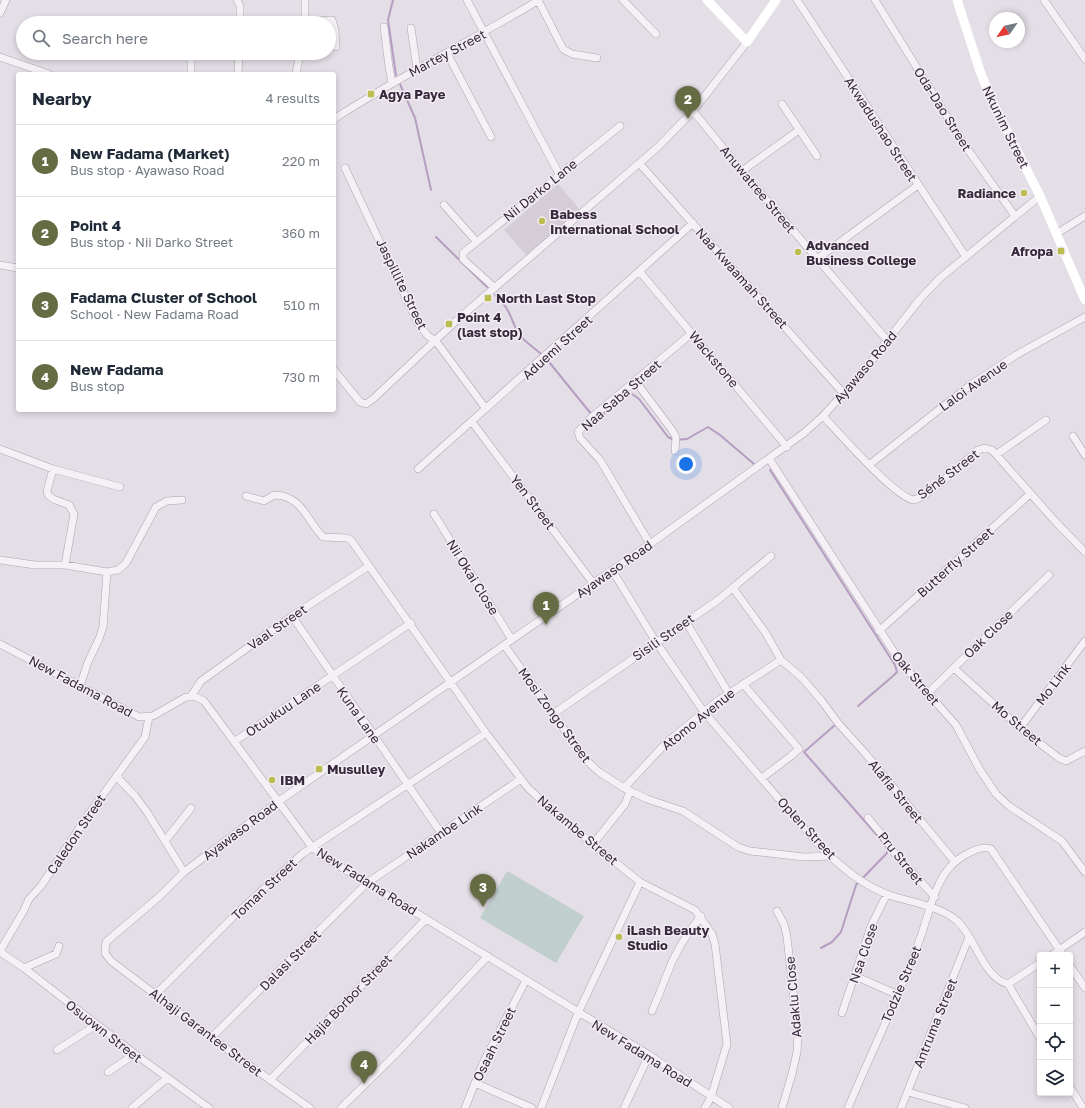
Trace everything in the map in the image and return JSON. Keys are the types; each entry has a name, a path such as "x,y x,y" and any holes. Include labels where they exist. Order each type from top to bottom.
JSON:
{"street":[{"path":"0,13 6,0"},
{"path":"237,0 240,6 240,16"},
{"path":"304,0 305,16"},
{"path":"467,0 559,174"},
{"path":"539,0 563,49 572,54 597,58"},
{"name":"Martey Street","path":"336,118 392,83 484,33 539,0"},
{"path":"623,0 656,34"},
{"path":"707,0 747,42"},
{"path":"336,372 360,402 366,404 435,340 640,164 676,130 693,111 747,42 776,0"},
{"name":"Akwadushao Street","path":"797,0 966,257"},
{"name":"Oda-Dao Street","path":"875,0 966,147 1015,216"},
{"name":"Nkunim Street","path":"957,0 980,71 991,99 1040,196 1085,300"},
{"path":"1044,0 1085,59"},
{"path":"384,27 392,83"},
{"path":"411,28 417,69"},
{"path":"447,53 492,137"},
{"path":"0,57 43,72"},
{"path":"191,60 192,72"},
{"path":"238,72 239,60"},
{"path":"296,72 299,60"},
{"path":"782,104 817,156"},
{"name":"Anuwatree Street","path":"693,111 817,260 887,340"},
{"name":"Nii Darko Lane","path":"494,289 463,259 462,256 464,253 476,241 620,126"},
{"path":"742,171 799,130"},
{"name":"Naa Kwaamah Street","path":"640,164 844,394"},
{"name":"Jaspillite Street","path":"345,168 422,329 435,340 486,409"},
{"path":"817,260 918,185"},
{"name":"Ayawaso Road","path":"105,953 106,942 160,896 184,872 279,801 505,646 770,460 823,416 844,394 932,286 1040,196"},
{"path":"444,205 476,241"},
{"path":"1056,234 1085,216"},
{"name":"Aduemi Street","path":"418,469 693,223"},
{"path":"0,265 16,268"},
{"name":"Wackstone","path":"640,272 787,446"},
{"name":"Laloi Avenue","path":"869,465 948,401 981,378 1016,355 1085,317"},
{"name":"Naa Saba Street","path":"650,544 600,460 578,434 579,430 593,416 636,382 692,333"},
{"path":"636,382 672,430 676,440 675,451"},
{"name":"Séné Street","path":"823,416 869,465 905,496 913,500 920,498 978,450 988,448 997,454 1030,494 1085,552"},
{"path":"997,454 1046,420"},
{"name":"Yen Street","path":"472,422 593,583"},
{"path":"1073,436 1085,455"},
{"path":"0,449 53,469 120,487"},
{"name":"Oak Street","path":"770,460 879,631 903,665 956,725 980,770 996,794 1009,806 1062,841 1085,872"},
{"path":"53,469 47,491 48,495 53,499 69,505 74,514 65,565"},
{"name":"Nakambe Street","path":"246,496 264,501 276,494 295,501 303,509 323,537 349,538 411,623 486,733 521,779 564,821 640,882 690,906 701,916 712,934 715,944 726,1038 726,1048 711,1097 705,1108"},
{"name":"Butterfly Street","path":"879,631 1030,494"},
{"path":"0,560 35,565 65,565 107,572 118,570 126,563 156,507 168,501 182,500"},
{"name":"Nii Okai Close","path":"434,514 512,640"},
{"name":"Sisili Street","path":"552,714 734,588 771,556"},
{"name":"Vaal Street","path":"191,696 201,681 292,616 369,566"},
{"name":"Oplen Street","path":"612,570 656,642 704,712 831,856 864,882 887,894 930,908 957,921 992,973 1003,983 1008,984 1037,1033"},
{"path":"80,686 88,662 99,640 102,627 107,572"},
{"name":"Oak Close","path":"928,694 1049,574"},
{"name":"Alafia Street","path":"734,588 766,632 781,660 802,678 821,700 838,723 865,753 955,862"},
{"name":"Kuna Lane","path":"292,616 441,833"},
{"path":"686,622 728,692"},
{"name":"Otuukuu Lane","path":"235,741 411,623"},
{"name":"Mo Link","path":"1020,728 1085,641"},
{"name":"New Fadama Road","path":"0,644 135,715 149,717 181,698 191,696 204,701 312,847 336,865 426,918 578,1013 649,1055 729,1108"},
{"name":"Mosi Zongo Street","path":"505,646 585,759 599,772 627,790 683,811 744,849 804,857 831,856"},
{"name":"Atomo Avenue","path":"594,844 625,804 627,790 666,743 728,692 781,660"},
{"name":"Mo Street","path":"954,668 1020,728 1059,758 1066,761 1085,751"},
{"path":"743,684 798,746 797,751 762,778"},
{"name":"Caledon Street","path":"0,952 29,899 41,886 116,776 145,737 149,717"},
{"name":"Toman Street","path":"155,995 266,886 312,847 486,733"},
{"path":"116,776 135,796 184,872"},
{"name":"Nakambe Link","path":"367,883 521,779"},
{"path":"165,841 192,808"},
{"name":"Pru Street","path":"868,818 883,836 894,854 935,897"},
{"path":"955,862 980,848 986,847 990,849 1060,952"},
{"name":"Todzie Street","path":"848,1108 921,937 930,908 946,872 955,862"},
{"path":"541,1108 578,1013 640,882"},
{"name":"Dalasi Street","path":"212,1037 367,883"},
{"name":"Nsa Close","path":"842,1013 871,926 887,894"},
{"name":"Adaklu Close","path":"777,911 784,924 787,937 798,1035 794,1067 782,1108"},
{"path":"652,1011 661,994 665,978 685,937 701,916"},
{"name":"Hajia Borbor Street","path":"270,1080 426,918"},
{"path":"1062,952 1085,932"},
{"name":"Antruma Street","path":"901,1108 969,937"},
{"path":"24,968 56,954 59,946"},
{"name":"Osuown Street","path":"0,952 24,968 96,1025 209,1108"},
{"name":"Alhaji Garantee Street","path":"105,953 107,958 155,995 310,1108"},
{"path":"341,1108 395,1055 488,956"},
{"path":"1008,984 1037,965"},
{"path":"1073,970 1085,988"},
{"path":"855,976 896,994"},
{"name":"Osaah Street","path":"465,1108 492,1044 526,980"},
{"path":"57,1050 96,1025"},
{"path":"108,1072 135,1054"},
{"path":"624,1108 649,1055"},
{"path":"132,1108 167,1078"},
{"path":"475,1083 532,1108"},
{"path":"908,1092 965,1108"},
{"path":"1073,1092 1083,1108"}],"shaded area":[{"name":"Babess International School","path":"558,184 581,211 528,257 504,230"},
{"path":"507,871 584,916 556,963 480,918"}],"waterway":[{"path":"393,0 388,20 396,75"},
{"path":"400,84 415,118 431,190"},
{"path":"436,237 487,287"},
{"path":"495,295 507,309 520,336 542,355"},
{"path":"549,362 592,415"},
{"path":"596,417 602,415 628,394 632,394 639,399 668,437 674,440 687,439 708,427 720,435 754,464"},
{"path":"770,470 895,665 897,672 858,706"},
{"path":"821,948 832,942 841,932 856,885 887,853 887,849 883,842 804,752 835,725"}],"place":[{"name":"Agya Paye","path":"371,94"},
{"name":"Point 4","path":"688,119"},
{"name":"Radiance","path":"1024,193"},
{"name":"Babess International School","path":"542,221"},
{"name":"Afropa","path":"1061,251"},
{"name":"Advanced Business College","path":"798,252"},
{"name":"North Last Stop","path":"488,298"},
{"name":"Point 4 (last stop)","path":"449,324"},
{"name":"New Fadama (Market)","path":"546,625"},
{"name":"Musulley","path":"319,769"},
{"name":"IBM","path":"272,780"},
{"name":"Fadama Cluster of School","path":"483,907"},
{"name":"iLash Beauty Studio","path":"619,937"},
{"name":"New Fadama","path":"364,1084"}]}
